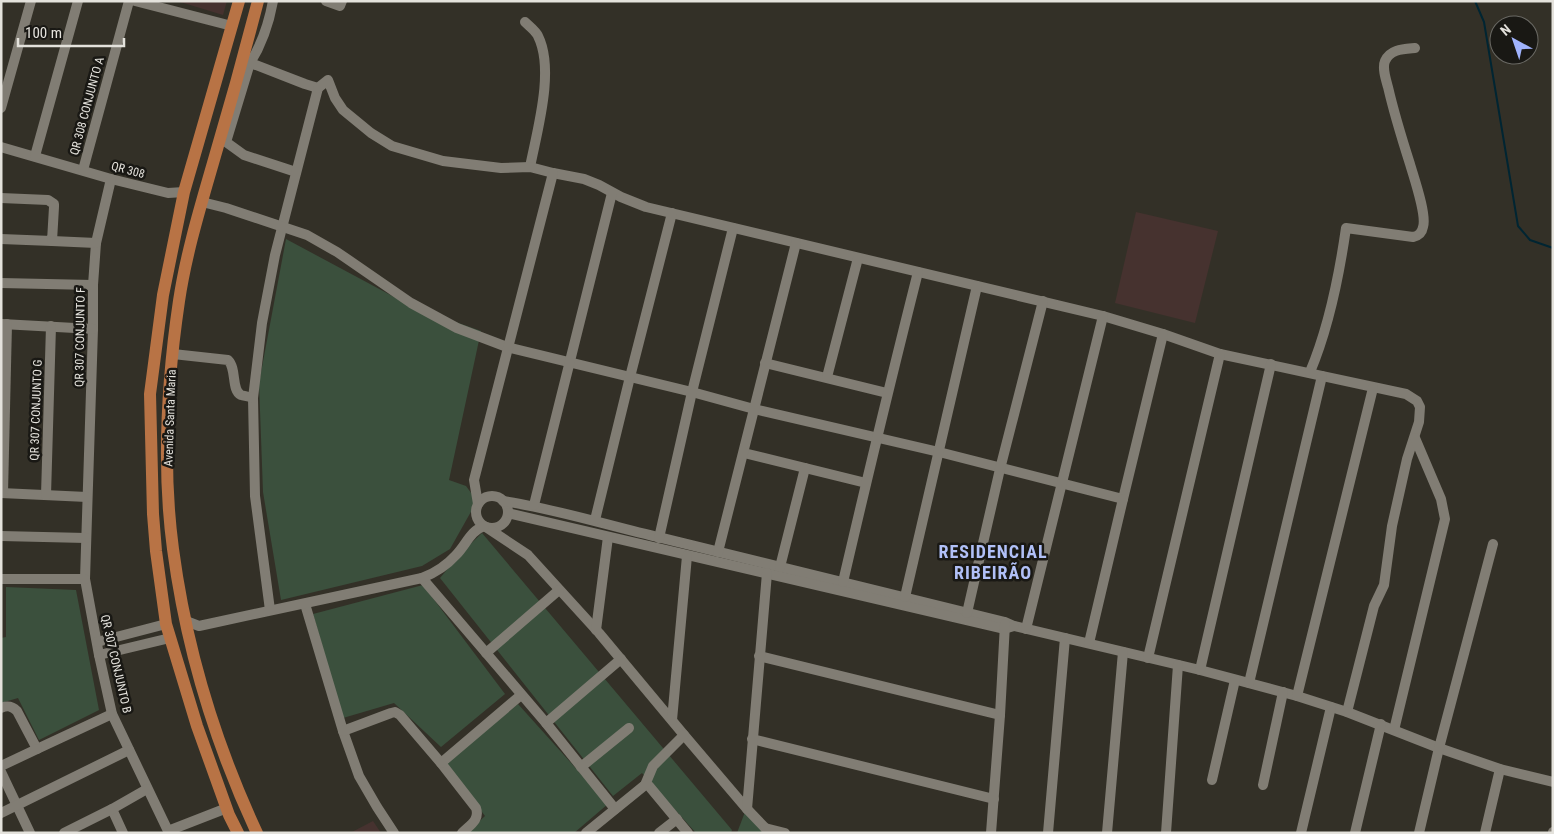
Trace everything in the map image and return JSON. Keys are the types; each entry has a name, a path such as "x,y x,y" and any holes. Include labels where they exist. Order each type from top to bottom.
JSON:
{"main road":[{"name":"Avenida Santa Maria","path":"238,833 203,744 166,624 156,551 152,492 150,394 163,295 181,205 239,1"},
{"name":"Avenida Santa Maria","path":"257,833 218,739 195,663 173,549 167,475 168,396 179,299 202,202 246,61 258,1"},
{"path":"163,295 179,299"},
{"path":"152,492 156,502 161,531 171,532"},
{"path":"156,551 167,548 173,549"},
{"path":"197,726 213,724"},
{"path":"203,744 218,739"}],"street":[{"path":"1,108 31,1"},
{"path":"34,156 78,1"},
{"name":"QR 308 CONJUNTO A","path":"1,147 83,170 129,1"},
{"path":"135,1 232,26"},
{"path":"273,1 266,29 246,61 226,142 244,155 296,172"},
{"path":"326,1 340,6 342,1"},
{"path":"525,22 538,34 544,62 543,98 530,167"},
{"path":"1310,372 1330,314 1341,265 1346,228 1413,238 1424,227 1419,194 1390,94 1384,66 1384,62 1390,54 1397,50 1415,48"},
{"path":"246,61 318,88"},
{"path":"270,610 255,496 254,398 262,323 282,226 318,88 328,80 335,98 344,110 371,133 392,146 443,161 500,168 530,167 584,179 599,184 612,193 634,203 672,213 1103,316 1164,334 1220,354 1406,394 1417,401 1420,407 1420,414 1415,438 1407,459 1392,526 1384,585 1377,597 1370,618 1347,712"},
{"name":"QR 308","path":"83,170 168,193 184,192"},
{"path":"478,504 474,480 553,173"},
{"name":"QR 307 CONJUNTO F","path":"86,538 93,285 96,243 111,179"},
{"name":"QR 308","path":"168,193 181,205"},
{"path":"534,505 612,193"},
{"path":"1,198 51,201 54,207 52,241"},
{"path":"202,202 282,226 319,241 411,303 457,328 507,347 754,409 939,452 1123,499"},
{"path":"595,520 672,213"},
{"path":"659,538 692,392 733,228"},
{"path":"1,239 96,243"},
{"path":"718,552 796,243"},
{"path":"827,377 858,258"},
{"path":"843,582 887,393 918,272"},
{"path":"5,283 93,285"},
{"path":"904,597 977,286"},
{"path":"967,613 1000,468 1043,301"},
{"path":"1026,629 1103,316"},
{"path":"87,497 2,493 4,324 93,328"},
{"name":"QR 307 CONJUNTO G","path":"46,495 51,326"},
{"path":"1089,643 1164,334"},
{"path":"173,354 228,360 233,368 238,392 254,398"},
{"path":"1148,658 1220,354"},
{"path":"765,363 887,393"},
{"path":"1200,670 1270,364"},
{"path":"1249,683 1322,376"},
{"path":"1297,696 1373,388"},
{"path":"1394,730 1445,520 1444,508 1438,490 1415,438"},
{"path":"744,453 866,483"},
{"path":"780,567 805,468"},
{"path":"474,480 483,490 503,501 534,505 595,520 659,538 967,613 1008,626"},
{"path":"462,546 476,516 478,504 482,499 493,496"},
{"path":"186,620 199,626 422,578 438,570 457,554 477,528 501,525 508,514 503,501"},
{"path":"508,514 687,556 1089,643 1200,670 1297,696 1381,724 1439,748 1500,769 1553,782"},
{"path":"476,516 485,527 528,555 596,630 747,809 767,830 785,833"},
{"path":"501,525 509,542"},
{"path":"1,536 86,538"},
{"path":"596,630 608,537"},
{"name":"QR 307 CONJUNTO B","path":"86,538 85,579 112,714 168,832"},
{"path":"1420,833 1439,748 1493,544"},
{"path":"672,720 687,556"},
{"path":"747,809 767,573"},
{"path":"422,578 546,723 615,809"},
{"path":"1,579 85,579"},
{"path":"486,653 559,590"},
{"path":"305,604 359,776 394,833"},
{"path":"97,642 166,624"},
{"path":"190,639 199,626"},
{"path":"991,833 1008,626"},
{"path":"99,655 170,638"},
{"path":"1048,833 1065,638"},
{"path":"1107,833 1123,652"},
{"path":"759,656 1000,714"},
{"path":"546,723 621,659"},
{"path":"1166,833 1178,665"},
{"path":"1212,780 1235,680"},
{"path":"1263,785 1283,692"},
{"path":"441,763 521,695"},
{"path":"1,708 13,707 17,711 37,749"},
{"path":"1301,833 1331,707"},
{"path":"344,731 395,712 400,715 476,808 478,814 475,820 462,833"},
{"path":"1,766 112,714"},
{"path":"1355,833 1381,724"},
{"path":"581,767 630,728"},
{"path":"586,833 644,786 653,766 684,735"},
{"path":"752,739 994,799"},
{"path":"1,813 129,750"},
{"path":"1485,833 1500,769"},
{"path":"1,772 30,833"},
{"path":"644,786 649,786 688,833"},
{"path":"64,833 76,830 147,789"},
{"path":"168,832 227,808"},
{"path":"112,809 123,833"},
{"path":"659,833 676,819"}],"shaded area":[{"path":"177,1 227,1 223,15"},
{"path":"1136,212 1218,231 1195,323 1115,303"},
{"path":"373,821 381,833 350,833"}],"green space":[{"path":"286,239 411,306 481,331 449,480 466,486 477,501 450,549 422,566 281,600 263,492 259,383"},
{"path":"482,533 732,830 731,833 696,833 642,773 613,796 440,578 460,554"},
{"path":"423,585 505,694 441,747 394,703 343,718 313,614"},
{"path":"6,587 76,590 99,710 39,740 18,698 1,703 1,638 6,637"},
{"path":"518,704 608,804 574,833 467,833 485,816 446,763"},
{"path":"748,804 775,833 737,833"}],"waterway":[{"path":"1475,1 1484,22 1518,226 1530,240 1553,248"}],"district":[{"name":"RESIDENCIAL RIBEIRÃO","path":"993,561"}]}
